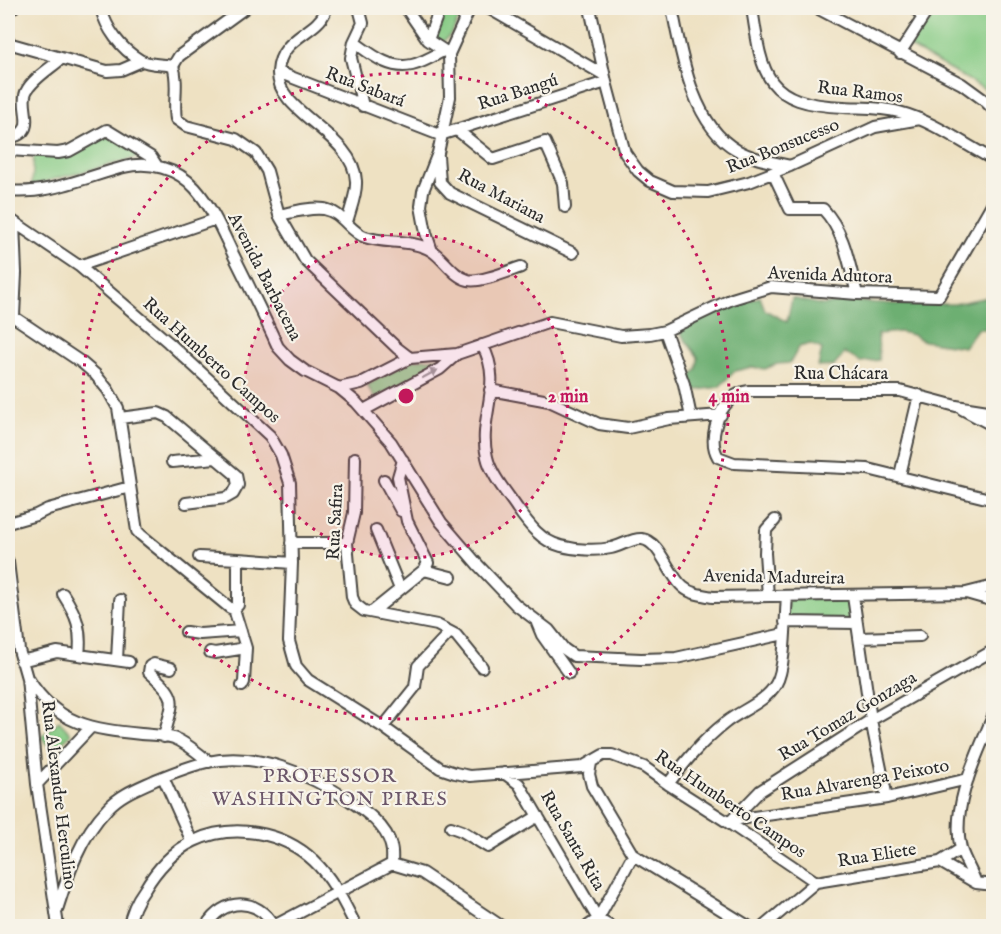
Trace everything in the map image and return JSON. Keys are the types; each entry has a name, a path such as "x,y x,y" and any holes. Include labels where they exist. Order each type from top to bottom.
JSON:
{"street":[{"path":"8,11 13,8"},
{"path":"101,8 113,36 142,61 173,66"},
{"path":"245,8 180,56 173,66 176,78 174,106 176,120 186,126 236,139 256,153 267,171 279,215 305,260 410,358 361,383 339,388"},
{"path":"323,8 325,12 322,20 301,34 284,51 278,72 284,92 302,113 344,150 352,161 356,183 347,222"},
{"path":"359,8 363,23 354,42 351,58 363,106"},
{"path":"406,8 428,40 446,52"},
{"path":"428,40 440,8"},
{"path":"432,251 421,206 423,191 438,153 440,135 450,97 446,52 470,8"},
{"path":"488,8 605,78"},
{"name":"Rua Bonsucesso","path":"590,8 605,78 625,153 638,171 650,181 673,191 708,192 749,182 875,127 921,119"},
{"path":"672,8 690,84 700,107 713,127 735,149 750,156 790,166"},
{"name":"Rua Ramos","path":"752,8 759,57 771,80 785,95 799,101 826,106 877,108 897,111 921,119"},
{"path":"817,8 962,84 984,100 993,110"},
{"path":"916,8 922,18"},
{"path":"900,52 929,8"},
{"path":"354,42 381,61 396,65 412,65 446,52"},
{"path":"8,44 107,71 121,70 142,61"},
{"path":"8,138 18,136 25,127 27,115 24,100 27,89 62,59"},
{"name":"Rua Sabará","path":"278,72 440,135"},
{"name":"Rua Bangú","path":"440,135 605,78"},
{"path":"921,119 993,160"},
{"path":"8,150 58,153 69,151 107,130 151,157 157,166"},
{"path":"457,130 493,159 545,142 563,183 565,207"},
{"name":"Rua Mariana","path":"438,153 440,182 450,193 573,253"},
{"name":"Avenida Barbacena","path":"8,191 37,192 57,188 141,164 171,171 195,187 216,219 278,347 305,371 339,388 364,410 391,442 441,522 516,605 549,630 564,649 574,656 676,658 784,634"},
{"path":"773,173 790,209 824,209 834,220 841,232 857,294"},
{"name":"Avenida Adutora","path":"410,358 457,354 550,322 621,336 650,334 665,331 732,299 762,288 939,296 993,204"},
{"path":"279,215 318,209 328,210 365,237 417,246 432,251 468,280 481,279 521,267"},
{"path":"79,266 216,219"},
{"name":"Rua Humberto Campos","path":"11,221 79,266 168,342 270,436 281,455 290,483 292,563 289,641 296,666 308,680 448,771 470,776 582,767 603,755 612,755 644,766 668,784 731,822 816,882"},
{"name":"Rua Humberto Campos","path":"11,221 15,258 12,272"},
{"path":"8,287 12,272"},
{"path":"12,272 10,316 95,374 118,408 137,531 234,609"},
{"path":"665,331 684,384 691,417"},
{"name":"Avenida Madureira","path":"482,345 491,365 485,442 487,457 492,471 529,526 545,539 561,546 597,550 642,539 650,542 657,549 673,576 683,587 696,594 713,597 966,593 993,601"},
{"path":"364,410 440,369 457,354"},
{"path":"490,390 549,401 599,424 609,426 628,428 669,420 721,415 713,445 718,457 734,463 847,466 900,475 993,500"},
{"name":"Rua Chácara","path":"721,415 729,400 738,393 749,391 900,391 956,406"},
{"path":"900,475 918,394"},
{"path":"956,406 993,412"},
{"path":"956,406 993,426"},
{"path":"120,418 158,414 167,417 236,475 238,484 233,494 226,498 186,503"},
{"path":"172,462 216,458"},
{"name":"Rua Safira","path":"355,458 354,513 347,543 352,597 355,604 364,611 372,612"},
{"path":"403,460 398,477 407,521"},
{"path":"372,612 424,570 428,563 427,557 384,480"},
{"path":"8,523 48,509 130,488"},
{"path":"768,596 766,530 775,520"},
{"path":"376,530 400,589"},
{"path":"291,543 347,543"},
{"path":"199,557 292,563"},
{"path":"234,609 238,605 238,559"},
{"name":"Rua Alexandre Herculino","path":"8,562 21,661 27,678 37,784 58,927"},
{"path":"424,570 451,577"},
{"path":"966,593 993,586"},
{"path":"63,594 75,612 81,636 79,655"},
{"path":"668,784 698,747 726,722 766,696 777,683 787,596"},
{"path":"852,596 871,720 887,798"},
{"path":"117,660 120,600"},
{"path":"234,609 246,648 242,686"},
{"path":"372,612 437,625 456,635 482,668"},
{"path":"785,622 857,623"},
{"path":"537,623 569,673"},
{"path":"186,632 200,634 241,631"},
{"path":"383,727 416,687 418,666 450,632"},
{"path":"859,638 920,636"},
{"path":"210,652 215,654 246,648"},
{"name":"Rua Tomaz Gonzaga","path":"731,822 760,790 871,720 993,650"},
{"path":"21,661 57,652 129,662"},
{"path":"164,736 172,701 167,688 149,672 150,666 154,664 171,668"},
{"path":"27,678 39,696 74,722 101,730 172,737 186,743 209,762"},
{"path":"976,884 961,849 959,818 968,779 993,714"},
{"path":"37,784 91,727"},
{"path":"56,913 70,868 79,848 108,807 128,792 162,777 209,762 229,760 270,764 330,788 360,808 384,830 391,846 392,864"},
{"path":"591,763 589,774 592,786 633,855 748,927"},
{"name":"Rua Santa Rita","path":"504,772 519,784 598,919 610,927"},
{"path":"162,777 192,842"},
{"name":"Rua Alvarenga Peixoto","path":"731,822 887,798 968,779"},
{"path":"451,827 488,847 538,816"},
{"path":"129,927 136,902 160,867 192,842 212,834 243,831 273,837 303,852 314,861 339,891 356,927"},
{"name":"Rua Eliete","path":"764,927 816,882 940,862 961,849"},
{"path":"588,927 598,919 633,855"},
{"name":"Rua Eliete","path":"940,862 976,884 993,885"},
{"path":"206,927 219,910 239,904 250,905 260,910 274,926 392,864 422,873 501,927"}],"green space":[{"path":"444,8 464,8 452,33 444,41 434,39 433,35"},
{"path":"941,8 980,8 993,12 993,94 907,45"},
{"path":"107,131 143,156 32,185 34,154 56,156"},
{"path":"993,296 993,329 977,329 964,347 924,341 900,332 878,334 879,360 860,362 845,353 834,366 818,367 822,349 810,344 799,347 790,363 777,364 765,369 752,367 735,371 719,387 691,391 687,380 697,369 698,357 678,330 727,306 760,297 765,310 787,322 792,298 822,305 846,301 954,304"},
{"path":"443,358 439,363 375,399 367,385 410,360"},
{"path":"852,597 856,621 787,621 788,598"},
{"path":"59,721 71,734 53,750 41,737"}],"district":[{"name":"PROFESSOR WASHINGTON PIRES","path":"330,788"}]}
